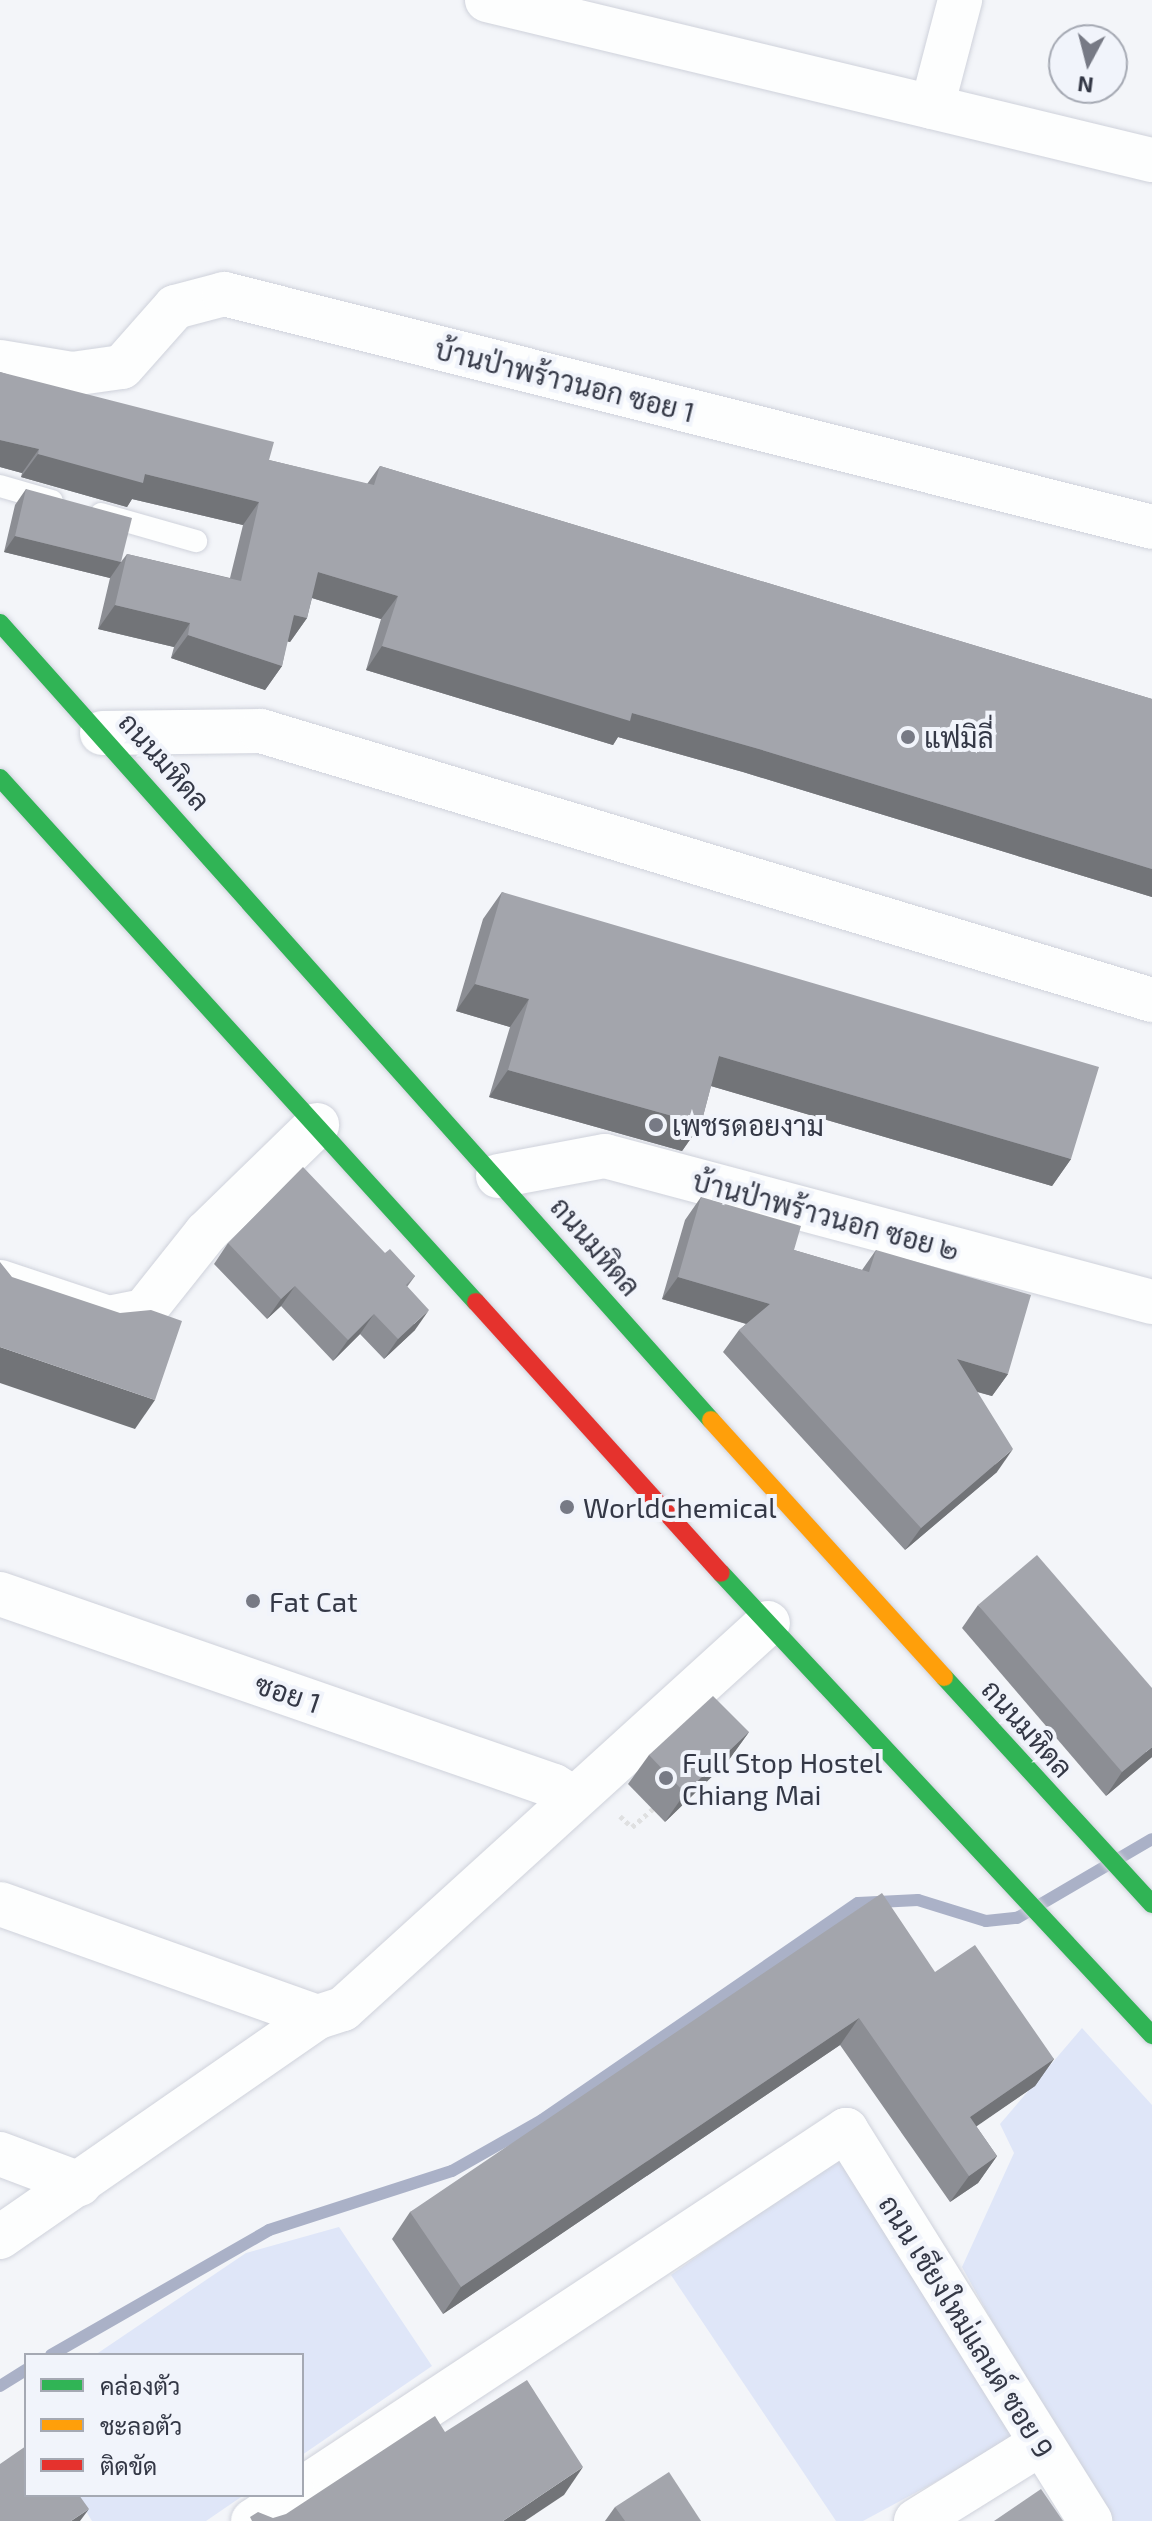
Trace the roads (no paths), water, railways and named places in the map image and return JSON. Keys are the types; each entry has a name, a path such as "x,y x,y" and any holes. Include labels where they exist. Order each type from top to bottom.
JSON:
{"main road":[{"name":"ถนนมหิดล","path":"0,623 1152,1904"},
{"path":"0,778 759,1613 1152,2035"}],"street":[{"path":"487,0 1152,160"},
{"path":"932,107 960,0"},
{"name":"บ้านป่าพร้าวนอก ซอย 1","path":"0,362 72,374 122,367 175,307 224,294 1152,527"},
{"path":"102,733 261,731 1152,1000"},
{"path":"0,1282 108,1318 144,1311 206,1233 317,1125"},
{"name":"บ้านป่าพร้าวนอก ซอย ๒","path":"498,1176 605,1156 1152,1302"},
{"name":"ซอย 1","path":"0,1594 564,1792"},
{"path":"0,2237 318,2017 325,1997 564,1792 759,1613"},
{"path":"0,1904 318,2017"},
{"name":"ถนน เชียงใหม่แลนด์ ซอย 9","path":"304,2488 846,2130 1090,2521"},
{"path":"0,2154 80,2184"},
{"path":"916,2521 1040,2444"},
{"path":"253,2521 290,2497"}],"lane":[{"path":"0,486 196,541"}],"waterway":[{"path":"54,2353 269,2230 452,2171 542,2120 858,1903 918,1900 986,1921 1017,1918 1152,1839"},
{"path":"0,2386 24,2371"}],"place":[{"name":"แฟมิลี่","path":"908,737"},
{"name":"เพชรดอยงาม","path":"656,1125"},
{"name":"WorldChemical","path":"567,1507"},
{"name":"Fat Cat","path":"253,1601"},
{"name":"Full Stop Hostel Chiang Mai","path":"666,1778"}]}
